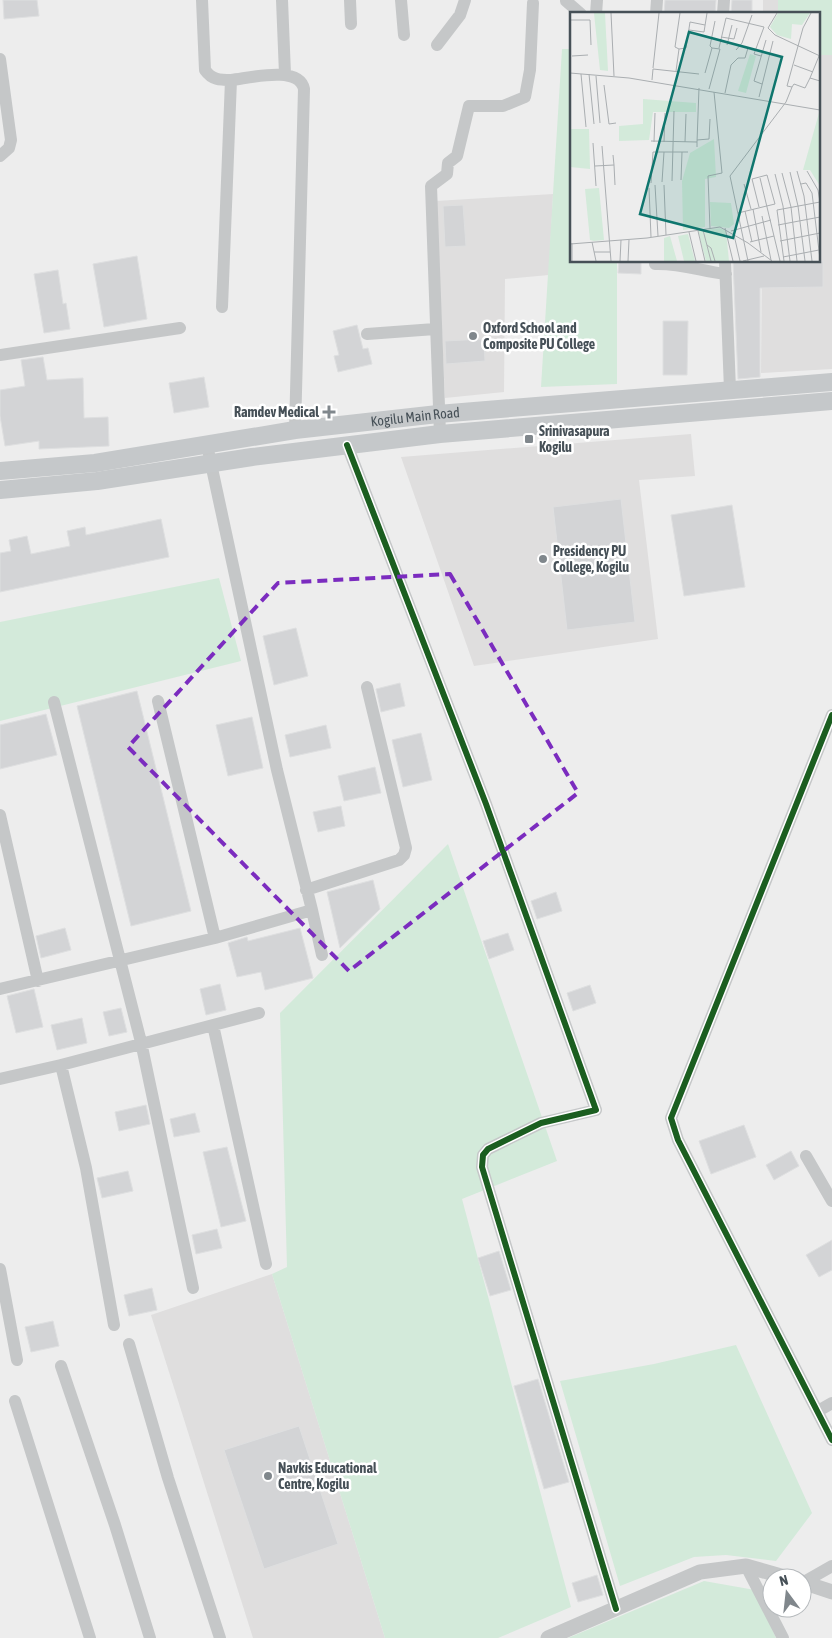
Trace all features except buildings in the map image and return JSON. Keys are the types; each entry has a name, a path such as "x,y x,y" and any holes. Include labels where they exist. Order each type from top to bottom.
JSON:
{"main road":[{"name":"Kogilu Main Road","path":"0,471 95,463 295,430 438,414 832,382"},
{"name":"Kogilu Main Road","path":"0,490 97,482 210,464 440,434 832,401"}],"street":[{"path":"202,0 205,70 209,76 217,80 231,80 285,74 303,82 295,430"},
{"path":"282,0 285,74"},
{"path":"350,0 351,24"},
{"path":"401,0 404,35"},
{"path":"436,45 460,15 465,0"},
{"path":"566,1 579,12"},
{"path":"440,434 431,186 446,174 448,162 457,156 469,106 503,106 525,97 530,70 533,3"},
{"path":"0,59 11,140 8,148 0,156"},
{"path":"222,307 231,80"},
{"path":"655,262 655,264 677,264 708,272 726,274"},
{"path":"725,262 730,390"},
{"path":"0,355 180,328"},
{"path":"366,334 435,329"},
{"path":"207,445 322,955"},
{"path":"347,445 486,804 596,1110 541,1124 488,1149 483,1155 482,1167 616,1609"},
{"path":"306,890 398,860 404,855 406,848 367,687"},
{"path":"54,702 141,1042 193,1288"},
{"path":"158,702 215,938"},
{"path":"832,715 671,1118 678,1140 832,1440"},
{"path":"0,815 38,981"},
{"path":"0,989 215,938 312,910"},
{"path":"0,1079 259,1013"},
{"path":"212,1025 266,1264"},
{"path":"61,1065 86,1168 114,1325"},
{"path":"806,1156 832,1201"},
{"path":"0,1269 17,1360"},
{"path":"129,1344 168,1478 220,1638"},
{"path":"61,1366 115,1525 150,1638"},
{"path":"15,1401 90,1638"},
{"path":"818,1412 832,1403"},
{"path":"746,1566 783,1638"},
{"path":"548,1638 566,1635 616,1609 700,1572 746,1566 762,1571"},
{"path":"812,1577 832,1566"},
{"path":"812,1585 831,1592"}],"highlighted area":[{"path":"450,574 578,793 349,971 128,747 278,583"}],"shaded area":[{"path":"763,0 832,0 832,369 761,373 762,262 820,262 820,12 763,12"},
{"name":"Oxford School and Composite PU College","path":"553,194 549,275 505,279 504,392 445,398 436,201"},
{"name":"Presidency PU College, Kogilu","path":"691,434 695,476 639,480 658,639 474,666 401,457"},
{"name":"Navkis Educational Centre, Kogilu","path":"272,1274 385,1638 253,1638 151,1315"}],"green space":[{"path":"778,0 832,0 832,55 820,55 820,12 778,12"},
{"path":"562,49 570,49 570,262 617,262 617,384 541,387"},
{"path":"219,578 241,661 0,721 0,622"},
{"path":"448,844 557,1161 462,1199 571,1607 498,1638 385,1638 272,1274 287,1267 280,1013"},
{"path":"736,1345 812,1513 776,1561 726,1555 694,1557 620,1586 560,1381 654,1364"},
{"path":"704,1581 755,1590 762,1606 762,1618 767,1618 776,1638 568,1638"}],"cycle path":[{"path":"347,445 486,804 596,1110 541,1123 488,1149 483,1155 482,1167 616,1609"},
{"path":"832,715 671,1118 678,1140 832,1440"}],"place":[{"name":"Oxford School and Composite PU College","path":"473,336"},
{"name":"Ramdev Medical","path":"329,412"},
{"name":"Srinivasapura Kogilu","path":"529,439"},
{"name":"Presidency PU College, Kogilu","path":"543,559"},
{"name":"Navkis Educational Centre, Kogilu","path":"268,1476"}]}
